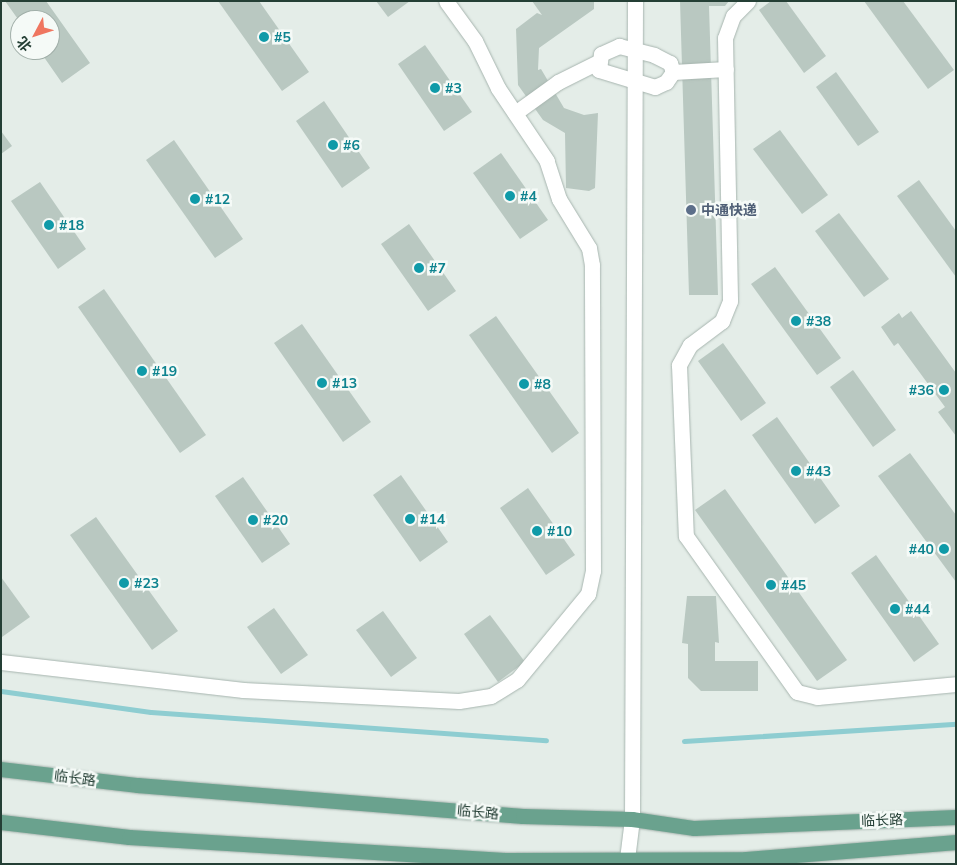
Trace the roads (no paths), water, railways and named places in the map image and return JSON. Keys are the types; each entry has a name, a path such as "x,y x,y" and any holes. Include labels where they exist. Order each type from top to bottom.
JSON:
{"main road":[{"name":"临长路","path":"1,769 137,785 523,816 632,819 694,828 956,817"},
{"name":"临长路","path":"1,822 129,837 522,862 627,859 746,859 956,842"}],"street":[{"path":"1,662 152,682 459,701 491,696 518,680 588,594 593,571 592,285 589,248 559,199 546,161 515,112 475,40 446,1"},
{"path":"627,859 632,819 635,1"},
{"path":"748,1 733,16 725,38 730,301 722,320 690,345 679,365 686,536 797,692 817,697 956,684"},
{"path":"634,47 670,63 673,72 666,82 655,87 634,83 599,70 598,62 601,54 609,50 634,47"},
{"path":"515,112 558,82 598,62"},
{"path":"673,72 726,69"}],"waterway":[{"path":"1,691 151,712 546,740"},
{"path":"684,741 956,724"}],"place":[{"name":"#5","path":"264,37"},
{"name":"#3","path":"435,88"},
{"name":"#6","path":"333,145"},
{"name":"#4","path":"510,196"},
{"name":"#12","path":"195,199"},
{"name":"中通快递","path":"691,210"},
{"name":"#18","path":"49,225"},
{"name":"#7","path":"419,268"},
{"name":"#38","path":"796,321"},
{"name":"#19","path":"142,371"},
{"name":"#13","path":"322,383"},
{"name":"#8","path":"524,384"},
{"name":"#36","path":"944,390"},
{"name":"#43","path":"796,471"},
{"name":"#14","path":"410,519"},
{"name":"#20","path":"253,520"},
{"name":"#10","path":"537,531"},
{"name":"#40","path":"944,549"},
{"name":"#23","path":"124,583"},
{"name":"#45","path":"771,585"},
{"name":"#44","path":"895,609"}]}
